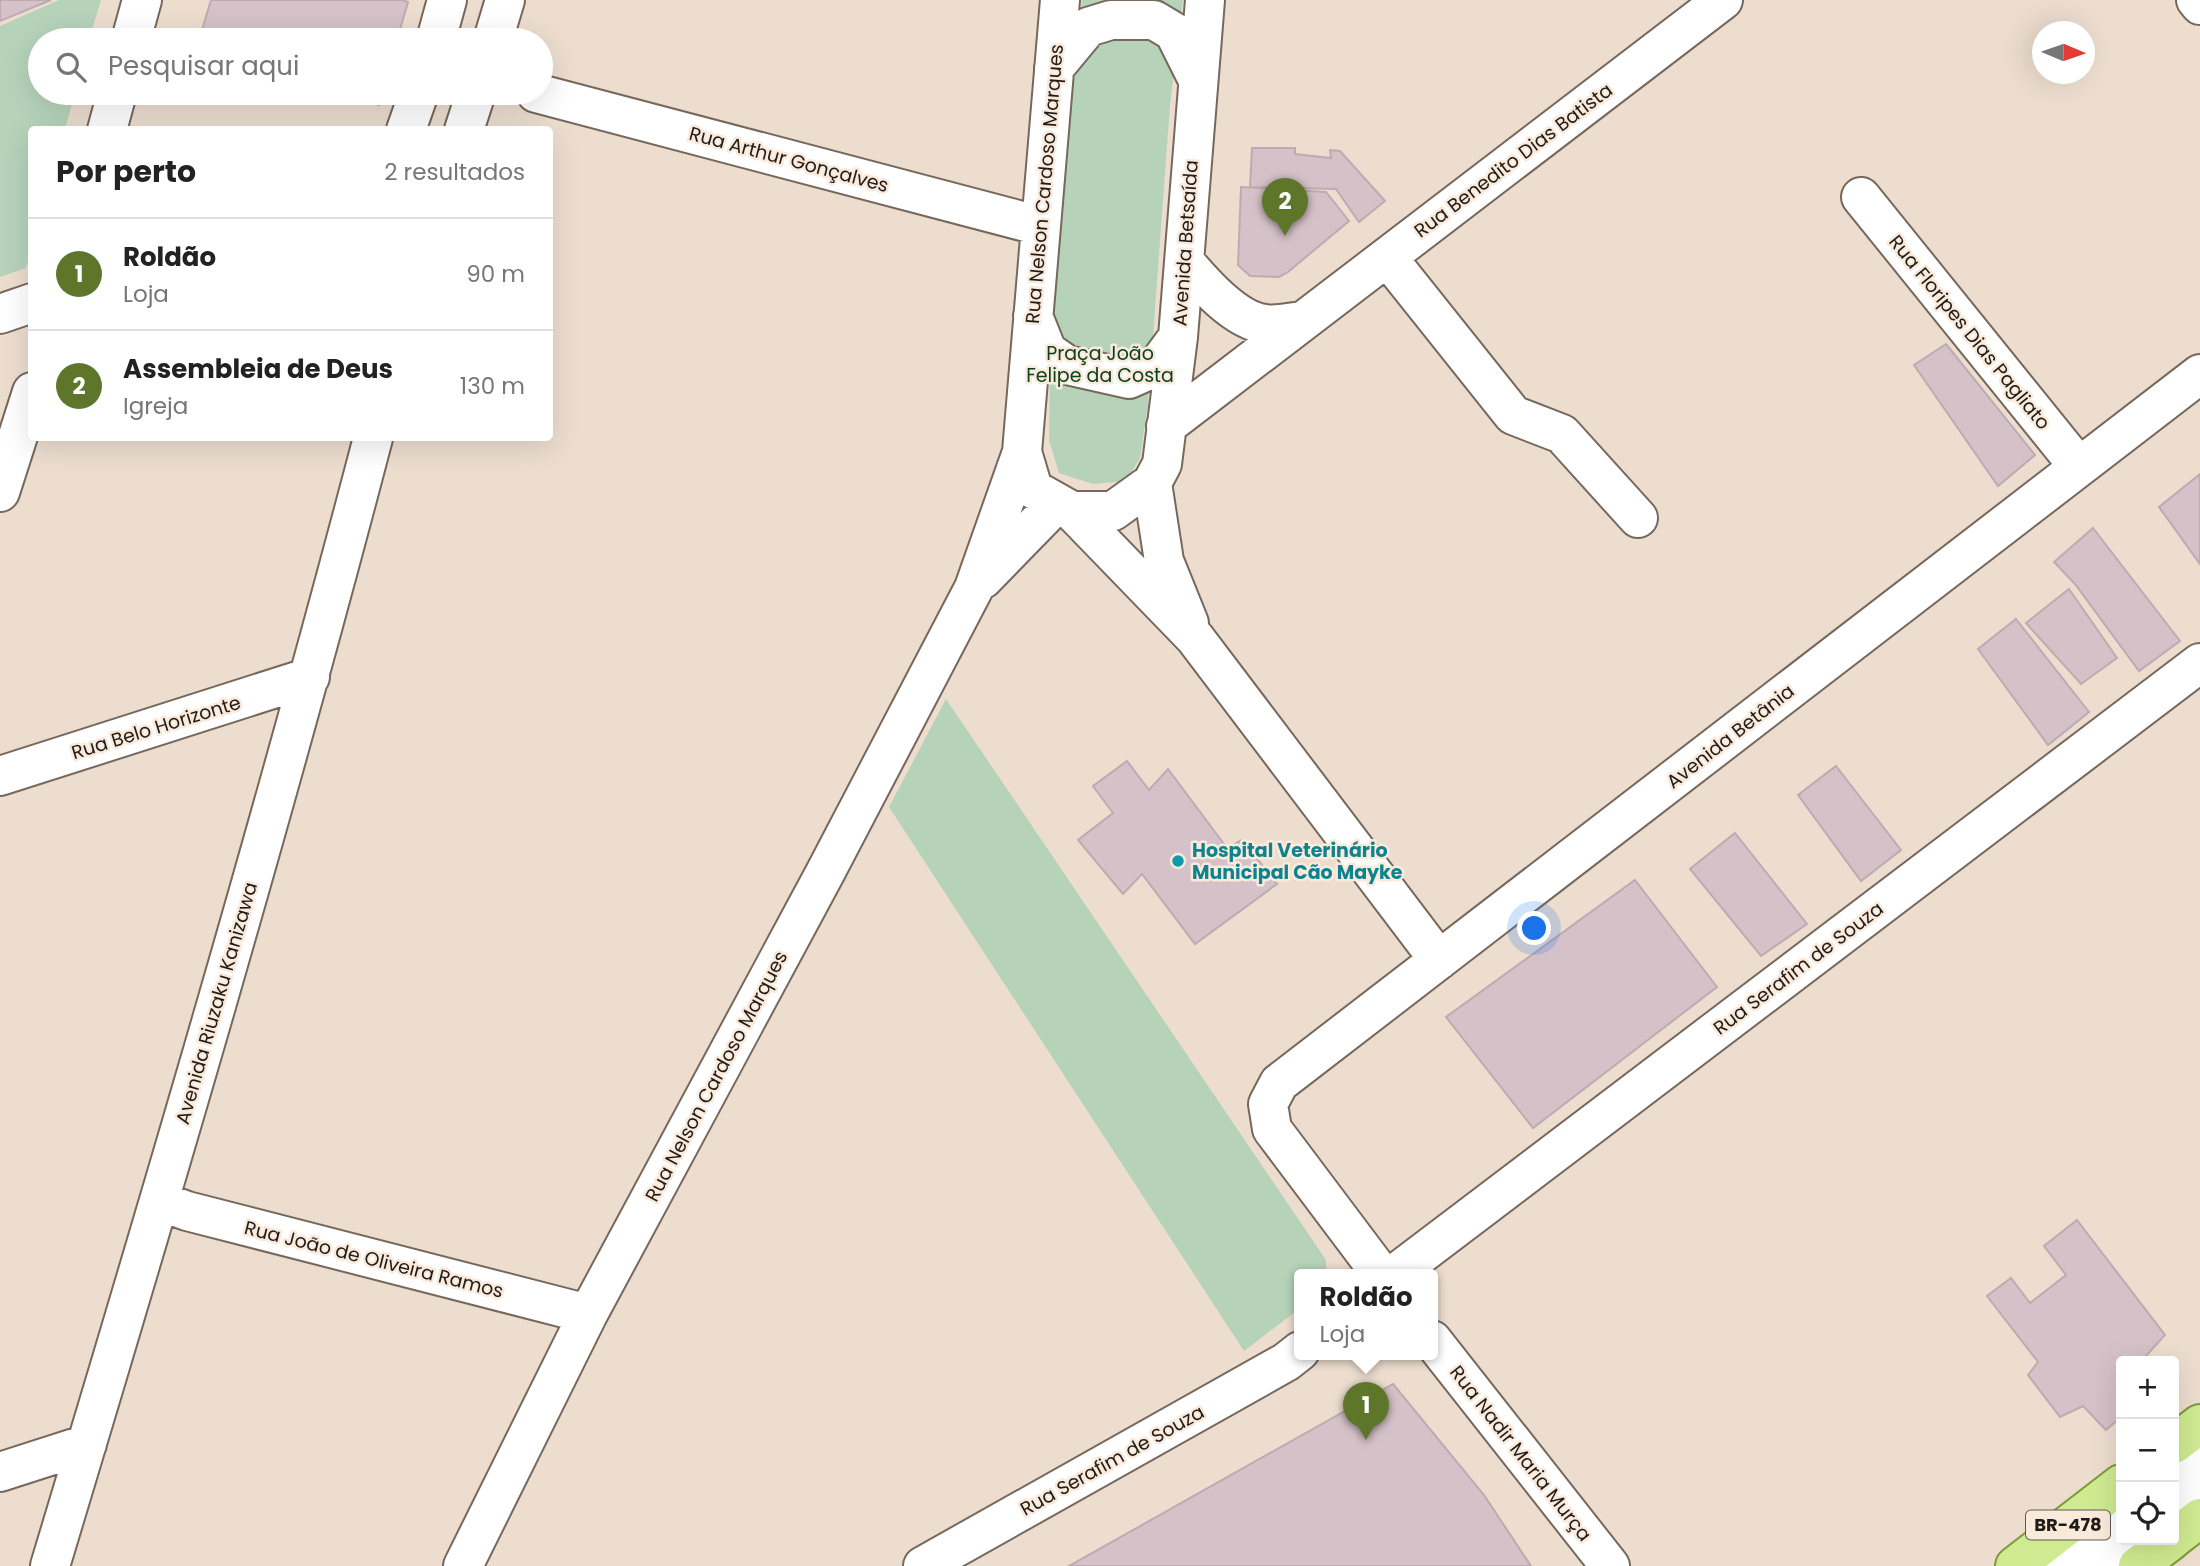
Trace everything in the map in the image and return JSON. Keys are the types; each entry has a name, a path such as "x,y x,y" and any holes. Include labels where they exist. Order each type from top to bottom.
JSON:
{"main road":[{"path":"2179,1440 2200,1424"},
{"name":"BR-478","path":"2015,1566 2116,1488"},
{"path":"2179,1534 2200,1518"},
{"path":"2138,1566 2165,1545"}],"street":[{"path":"134,28 142,0"},
{"path":"439,28 447,0"},
{"path":"497,28 505,0"},
{"name":"Rua Nelson Cardoso Marques","path":"463,1566 588,1314 825,873 974,588 1022,452 1060,0"},
{"name":"Avenida Betsaída","path":"1195,638 1164,561 1152,484 1162,464 1178,337 1205,0"},
{"name":"Rua Benedito Dias Batista","path":"1166,426 1723,0"},
{"path":"2196,0 2200,5"},
{"path":"1054,68 1088,27 1111,20 1154,20 1174,32 1198,80"},
{"name":"Rua Arthur Gonçalves","path":"553,97 1041,226"},
{"path":"108,126 114,105"},
{"path":"407,126 415,105"},
{"path":"465,126 472,105"},
{"name":"Rua Floripes Dias Pagliato","path":"1861,197 2079,467"},
{"path":"1387,257 1513,415 1562,434 1638,518"},
{"path":"1184,261 1209,290 1242,316 1264,324 1303,320"},
{"path":"0,314 28,304"},
{"path":"1033,316 1047,351 1068,365 1129,379 1156,367 1178,337"},
{"name":"Avenida Betânia","path":"1377,1269 1272,1129 1268,1104 1279,1083 2200,374"},
{"path":"0,492 28,404"},
{"name":"Avenida Riuzaku Kanizawa","path":"50,1566 160,1201 310,677 372,441"},
{"name":"Rua Nelson Cardoso Marques","path":"974,588 1064,508 1033,489 1022,452"},
{"path":"1064,508 1113,511 1152,484"},
{"name":"Avenida Betsaída","path":"1064,508 1195,638 1439,960"},
{"name":"Rua Serafim de Souza","path":"1402,1269 2200,663"},
{"name":"Rua Belo Horizonte","path":"0,776 310,677"},
{"name":"Rua João de Oliveira Ramos","path":"160,1201 187,1211 588,1314"},
{"name":"Rua Nadir Maria Murça","path":"1438,1346 1610,1566"},
{"name":"Rua Serafim de Souza","path":"923,1566 1294,1356"},
{"path":"0,1472 87,1444"},
{"path":"2179,1468 2200,1451"},
{"path":"2179,1503 2200,1486"},
{"path":"2056,1566 2116,1518"},
{"path":"2100,1566 2127,1545"}],"green space":[{"path":"59,0 101,0 93,28 28,28 28,105 72,105 66,126 28,126 28,261 26,268 0,277 0,26"},
{"name":"Praça João Felipe da Costa","path":"1082,0 1183,0 1170,105 1148,405 1140,458 1126,481 1093,484 1059,473 1049,440 1050,364 1069,122"},
{"path":"946,699 1326,1260 1326,1269 1294,1269 1294,1313 1244,1351 889,807"}],"building":[{"path":"0,0 51,0 0,21"},
{"path":"211,0 408,2 400,28 203,28"},
{"path":"1252,148 1295,148 1295,154 1331,158 1330,150 1340,151 1385,201 1359,222 1336,189 1250,187"},
{"path":"1241,187 1326,192 1349,221 1279,277 1250,276 1238,265"},
{"path":"1946,344 2035,455 1998,486 1914,365"},
{"path":"2200,474 2200,564 2159,507"},
{"path":"2093,528 2180,641 2139,671 2075,584 2054,562"},
{"path":"2069,589 2117,658 2081,684 2026,623"},
{"path":"2016,619 2089,712 2048,745 1978,649"},
{"name":"Hospital Veterinário Municipal Cão Mayke","path":"1127,761 1149,790 1168,769 1227,848 1242,840 1277,884 1195,944 1142,874 1123,894 1078,840 1113,813 1093,786"},
{"path":"1836,766 1901,850 1861,881 1798,795"},
{"path":"1735,833 1807,924 1761,956 1690,869"},
{"path":"1635,880 1717,987 1533,1128 1446,1017"},
{"path":"2077,1220 2165,1335 2146,1356 2116,1356 2116,1421 2106,1430 2083,1406 2060,1417 2028,1375 2038,1362 1987,1296 2011,1278 2030,1303 2066,1275 2044,1246"},
{"path":"1393,1384 1484,1495 1531,1566 1069,1566"}],"place":[{"name":"Assembleia de Deus","path":"1285,236"},
{"name":"Hospital Veterinário Municipal Cão Mayke","path":"1178,861"},
{"name":"Roldão","path":"1366,1440"}]}
